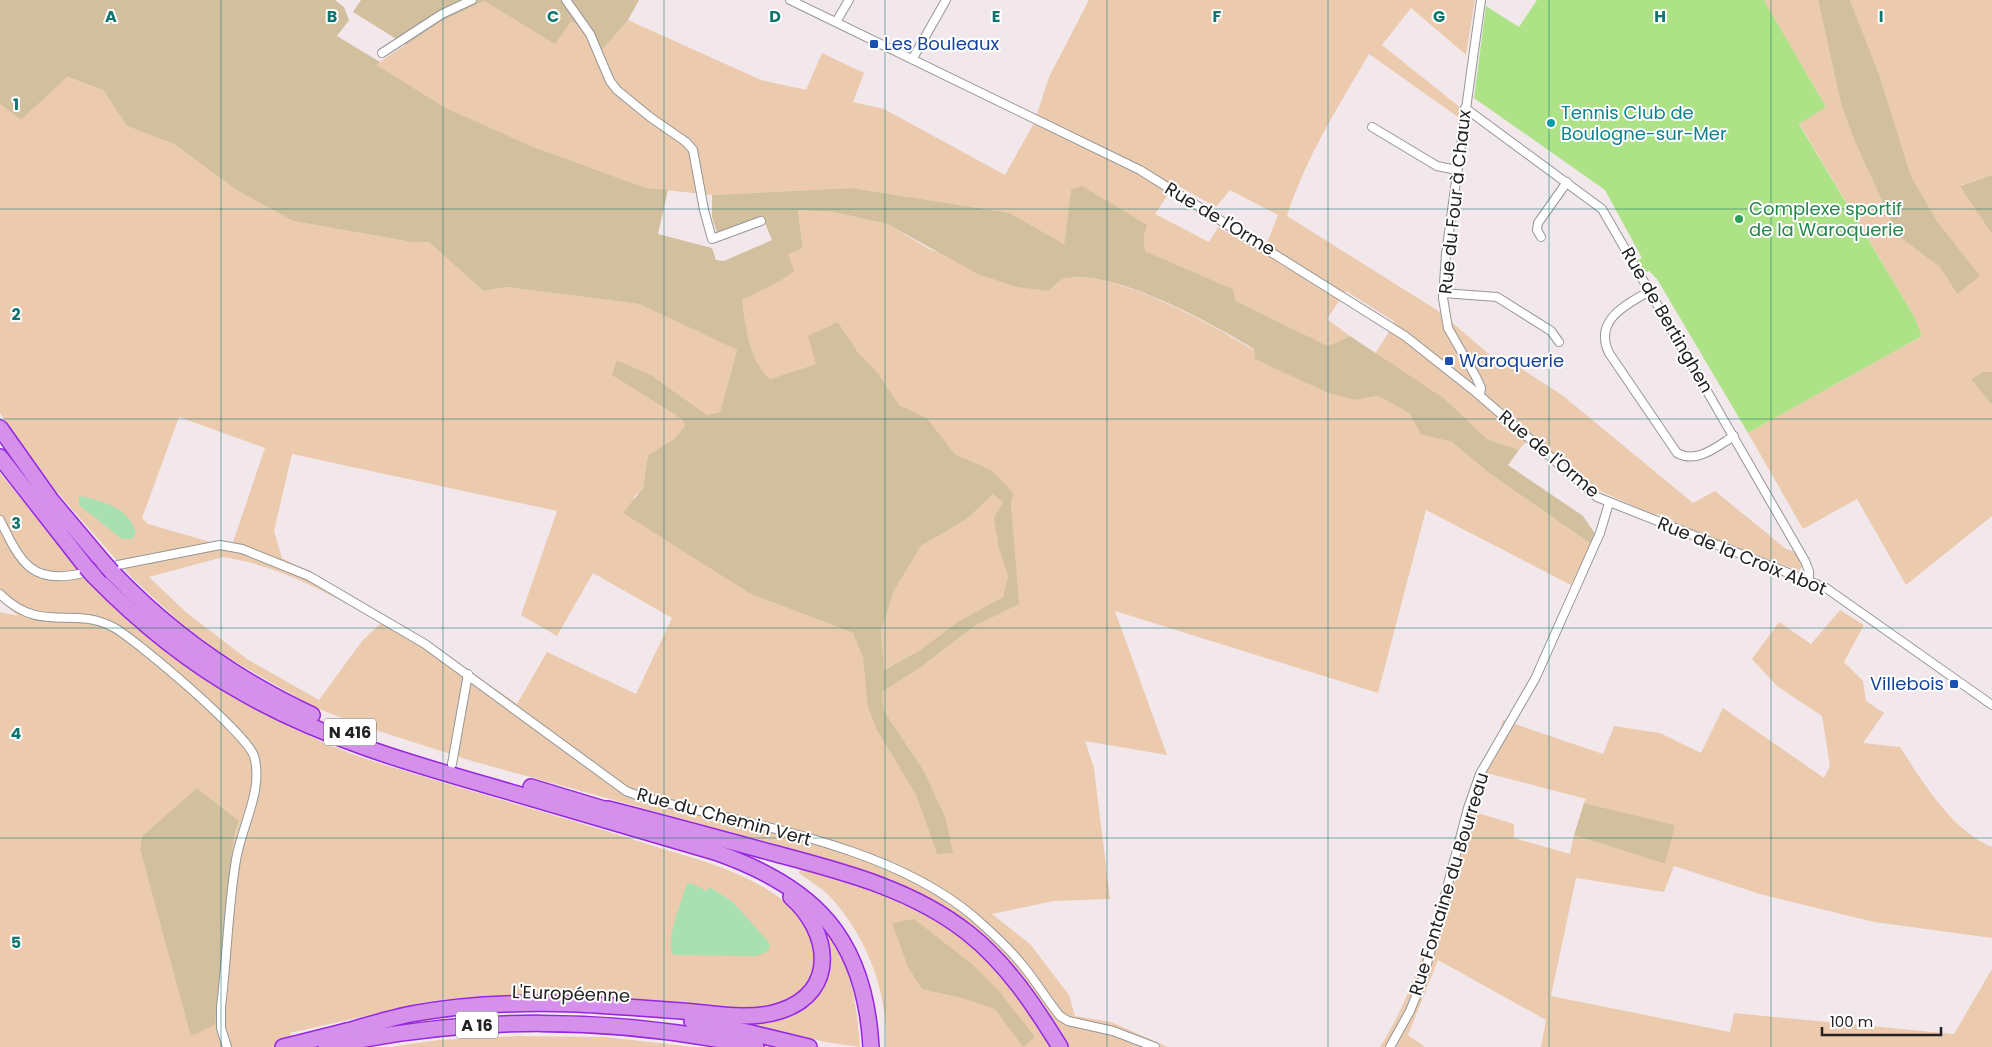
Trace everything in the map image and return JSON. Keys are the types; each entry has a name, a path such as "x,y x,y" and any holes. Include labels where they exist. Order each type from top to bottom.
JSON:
{"highway":[{"name":"N 416","path":"0,428 51,500 145,604 187,640 261,689 356,734 594,806"},
{"path":"0,457 87,572 142,622 205,669 246,694 315,728 417,765 715,852 750,864 784,882 810,901 840,936 858,973 867,1015 870,1047"},
{"path":"594,806 752,856 793,877 814,894 838,920 862,961 872,994 878,1047"},
{"path":"594,806 846,874 902,893 969,933 1003,966 1025,993 1060,1047"},
{"path":"332,1040 393,1018 456,1007 511,1004 577,1004 754,1016 783,1010 806,997 818,979 823,959 816,928 802,908 782,891 744,871 622,825"},
{"name":"L'Européenne","path":"332,1040 400,1021 445,1015 524,1010 574,1010 685,1020 809,1047"},
{"name":"L'Européenne","path":"332,1040 512,1024 612,1026 689,1034 756,1047"},
{"path":"689,1034 737,1047"},
{"name":"A 16","path":"282,1047 332,1040"}],"street":[{"path":"382,53 442,14 472,0"},
{"path":"566,0 590,34 610,81 617,90 650,117 686,142 693,150 704,210 712,239 761,221"},
{"name":"Rue de l'Orme","path":"790,0 1148,175 1397,330 1480,396 1586,489 1609,503"},
{"path":"836,22 849,0"},
{"path":"912,58 946,0"},
{"name":"Rue du Four à Chaux","path":"1480,396 1481,390 1476,377 1448,328 1444,316 1443,293 1465,108 1481,0"},
{"name":"Rue de Bertinghen","path":"1465,108 1602,209 1805,561 1809,571 1809,580"},
{"path":"1372,127 1437,166 1457,170"},
{"path":"1541,236 1537,230 1538,222 1567,182"},
{"path":"1650,291 1618,310 1611,317 1605,336 1609,352 1677,453 1689,457 1699,456 1734,436"},
{"path":"1443,293 1497,296 1553,332 1559,342"},
{"name":"Rue de la Croix Abot","path":"1609,503 1809,580 1833,593 1992,705"},
{"name":"Rue Fontaine du Bourreau","path":"1390,1047 1416,999 1423,979 1468,808 1480,774 1535,679 1600,532 1609,503"},
{"path":"0,520 19,557 31,569 54,577 87,572"},
{"name":"Rue du Chemin Vert","path":"112,567 220,545 242,549 278,562 334,589 425,644 633,794 822,843 858,854 908,874 951,900 991,933 1023,966 1060,1016 1068,1021 1113,1031 1155,1047"},
{"path":"0,594 16,608 32,615 95,620 122,632 230,724 244,739 254,756 256,782 236,862 221,1007 221,1028 227,1047"},
{"path":"452,764 468,674"}],"shaded area":[{"path":"0,0 335,0 344,7 349,20 337,36 380,62 376,65 446,108 531,146 646,188 668,190 658,234 712,248 716,260 724,261 772,240 762,216 717,233 712,217 712,195 852,188 1010,213 1064,244 1071,190 1082,186 1147,225 1144,235 1145,251 1233,289 1236,301 1328,346 1350,336 1445,399 1487,439 1519,450 1508,465 1583,516 1596,535 1591,544 1489,473 1452,442 1421,434 1409,413 1378,396 1355,400 1328,393 1255,359 1254,349 1213,326 1134,289 1108,281 1084,278 1063,279 1049,291 1017,287 978,274 887,224 833,212 798,210 803,248 788,254 794,271 780,281 742,300 747,333 753,353 763,371 770,379 816,364 808,336 838,322 857,351 878,373 899,405 927,418 955,454 993,471 1014,494 1011,502 1019,604 973,627 920,668 882,692 884,711 924,771 945,816 953,853 937,854 916,795 878,732 868,707 863,658 853,633 751,594 623,513 643,488 648,455 674,439 685,426 682,419 612,375 617,360 651,375 707,415 720,412 737,350 639,304 507,287 483,291 429,242 411,242 293,221 238,191 174,144 127,126 103,90 67,77 21,120 0,104","holes":["993,494 1003,502 994,518 999,549 1008,576 1003,597 959,621 920,650 884,670 881,631 894,591 921,546 967,519"]},
{"path":"361,0 639,0 628,20 602,50 592,30 571,22 555,44 484,1 440,22 406,45 353,12"},
{"path":"1089,0 1475,0 1466,55 1411,8 1382,45 1461,108 1458,117 1369,54 1313,153 1303,173 1287,216 1440,312 1505,368 1511,362 1562,395 1693,503 1715,491 1786,549 1796,552 1803,565 1799,571 1673,523 1673,520 1658,514 1654,515 1593,488 1532,434 1519,450 1487,439 1445,399 1375,354 1395,322 1346,291 1327,319 1350,336 1328,346 1236,301 1233,289 1145,251 1144,234 1071,190 1064,244 1010,213 852,188 712,195 646,188 531,146 446,108 375,65 440,22 484,1 555,43 571,22 592,30 602,50 628,20 761,80 806,90 822,53 864,73 853,102 884,109 1005,175 1034,123 1049,77","holes":["1175,184 1216,207 1230,190 1278,215 1263,253 1218,227 1209,242 1155,214"]},
{"name":"Complexe sportif de la Waroquerie","path":"1537,0 1764,0 1826,107 1799,124 1914,316 1922,336 1748,433 1657,279 1649,271 1645,273 1638,260 1642,258 1605,190 1474,98 1486,6 1519,27"},
{"path":"1764,0 1818,0 1841,104 1855,142 1898,236 1940,267 1957,294 1979,275 1937,221 1911,176 1879,74 1850,0 1992,0 1992,175 1961,185 1992,234 1992,372 1983,372 1971,379 1992,405 1992,516 1906,585 1857,499 1803,529 1748,433 1922,336 1914,316 1799,123 1826,107"},
{"path":"1818,0 1850,0 1879,74 1911,176 1937,221 1980,276 1957,294 1940,267 1898,236 1855,142 1841,104"},
{"path":"66,77 103,90 127,126 174,144 238,191 293,221 411,242 429,242 483,291 507,287 639,304 737,350 720,412 707,415 651,375 617,360 682,419 685,426 674,439 648,455 643,488 633,498 751,594 853,633 863,658 878,732 916,795 937,854 945,816 924,771 884,711 882,692 920,668 973,627 1018,604 1011,502 1014,494 993,471 955,454 927,418 899,405 878,373 857,351 838,322 816,364 770,379 763,371 753,353 747,333 742,300 780,281 788,254 803,248 798,210 833,212 887,224 929,249 1049,291 1063,279 1084,278 1108,282 1161,301 1188,313 1254,350 1256,359 1328,393 1355,400 1378,396 1409,413 1421,433 1452,442 1489,473 1591,544 1571,585 1426,510 1378,693 1115,611 1167,755 1085,741 1094,768 1110,899 1054,901 992,914 1030,944 1069,995 1075,1016 1111,1022 1168,1047 886,1047 883,1007 873,968 865,949 845,915 828,895 799,873 807,853 472,761 357,724 314,707 223,655 182,624 134,580 56,491 0,413 0,104 21,120","holes":["179,417 265,448 231,548 148,524 142,518","292,454 557,511 521,615 557,636 593,573 672,618 636,694 547,652 517,704 402,626 344,591 282,558 274,531","223,557 244,561 305,582 381,623 362,641 319,700 247,659 187,613 149,577"]},
{"path":"1992,175 1992,234 1960,186"},
{"path":"1983,372 1992,372 1992,405 1971,379"},
{"path":"0,473 82,574 132,624 194,671 275,718 303,733 349,753 705,862 738,874 775,894 798,915 811,935 828,937 836,949 843,962 852,989 860,1047 825,1042 750,1023 750,1009 594,995 515,995 436,1000 290,1033 294,1047 0,1047 0,612 18,616 0,600","holes":["197,788 239,821 234,836 222,933 192,1036 140,849 142,836"]},
{"path":"993,494 1003,501 999,549 1008,576 1003,597 959,621 920,650 883,670 881,631 894,591 921,546 967,519"},
{"path":"82,496 115,507 128,517 136,533 132,539 122,539 79,505 79,497"},
{"path":"1840,610 1864,625 1844,662 1863,681 1866,701 1884,713 1863,743 1900,747 1939,804 1964,829 1992,847 1992,938 1874,922 1760,894 1674,866 1664,892 1576,878 1551,996 1730,1032 1734,1013 1954,1034 1992,969 1992,1047 1541,1047 1546,1020 1438,960 1408,1035 1425,1047 1380,1047 1396,1020 1420,962 1465,809 1514,824 1514,838 1570,854 1574,835 1665,864 1674,825 1584,803 1586,799 1479,771 1499,735 1503,720 1603,754 1614,726 1660,733 1701,753 1723,708 1824,778 1830,766 1822,716 1777,686 1752,659 1779,622 1811,644"},
{"path":"197,788 239,821 234,836 215,1025 191,1036 140,849 142,836"},
{"path":"1584,803 1675,825 1665,864 1574,835"},
{"path":"691,883 706,891 710,887 733,902 766,939 770,945 768,951 757,956 675,955 672,953 671,938 675,919 687,884"},
{"path":"914,919 973,965 998,990 1035,1037 1023,1047 995,1009 962,998 922,989 908,967 892,923"},
{"path":"519,1036 605,1037 694,1047 390,1047 438,1040"}],"place":[{"name":"Les Bouleaux","path":"874,44"},
{"name":"Tennis Club de Boulogne-sur-Mer","path":"1551,123"},
{"name":"Complexe sportif de la Waroquerie","path":"1739,219"},
{"name":"Waroquerie","path":"1449,361"},
{"name":"Villebois","path":"1954,684"}]}
